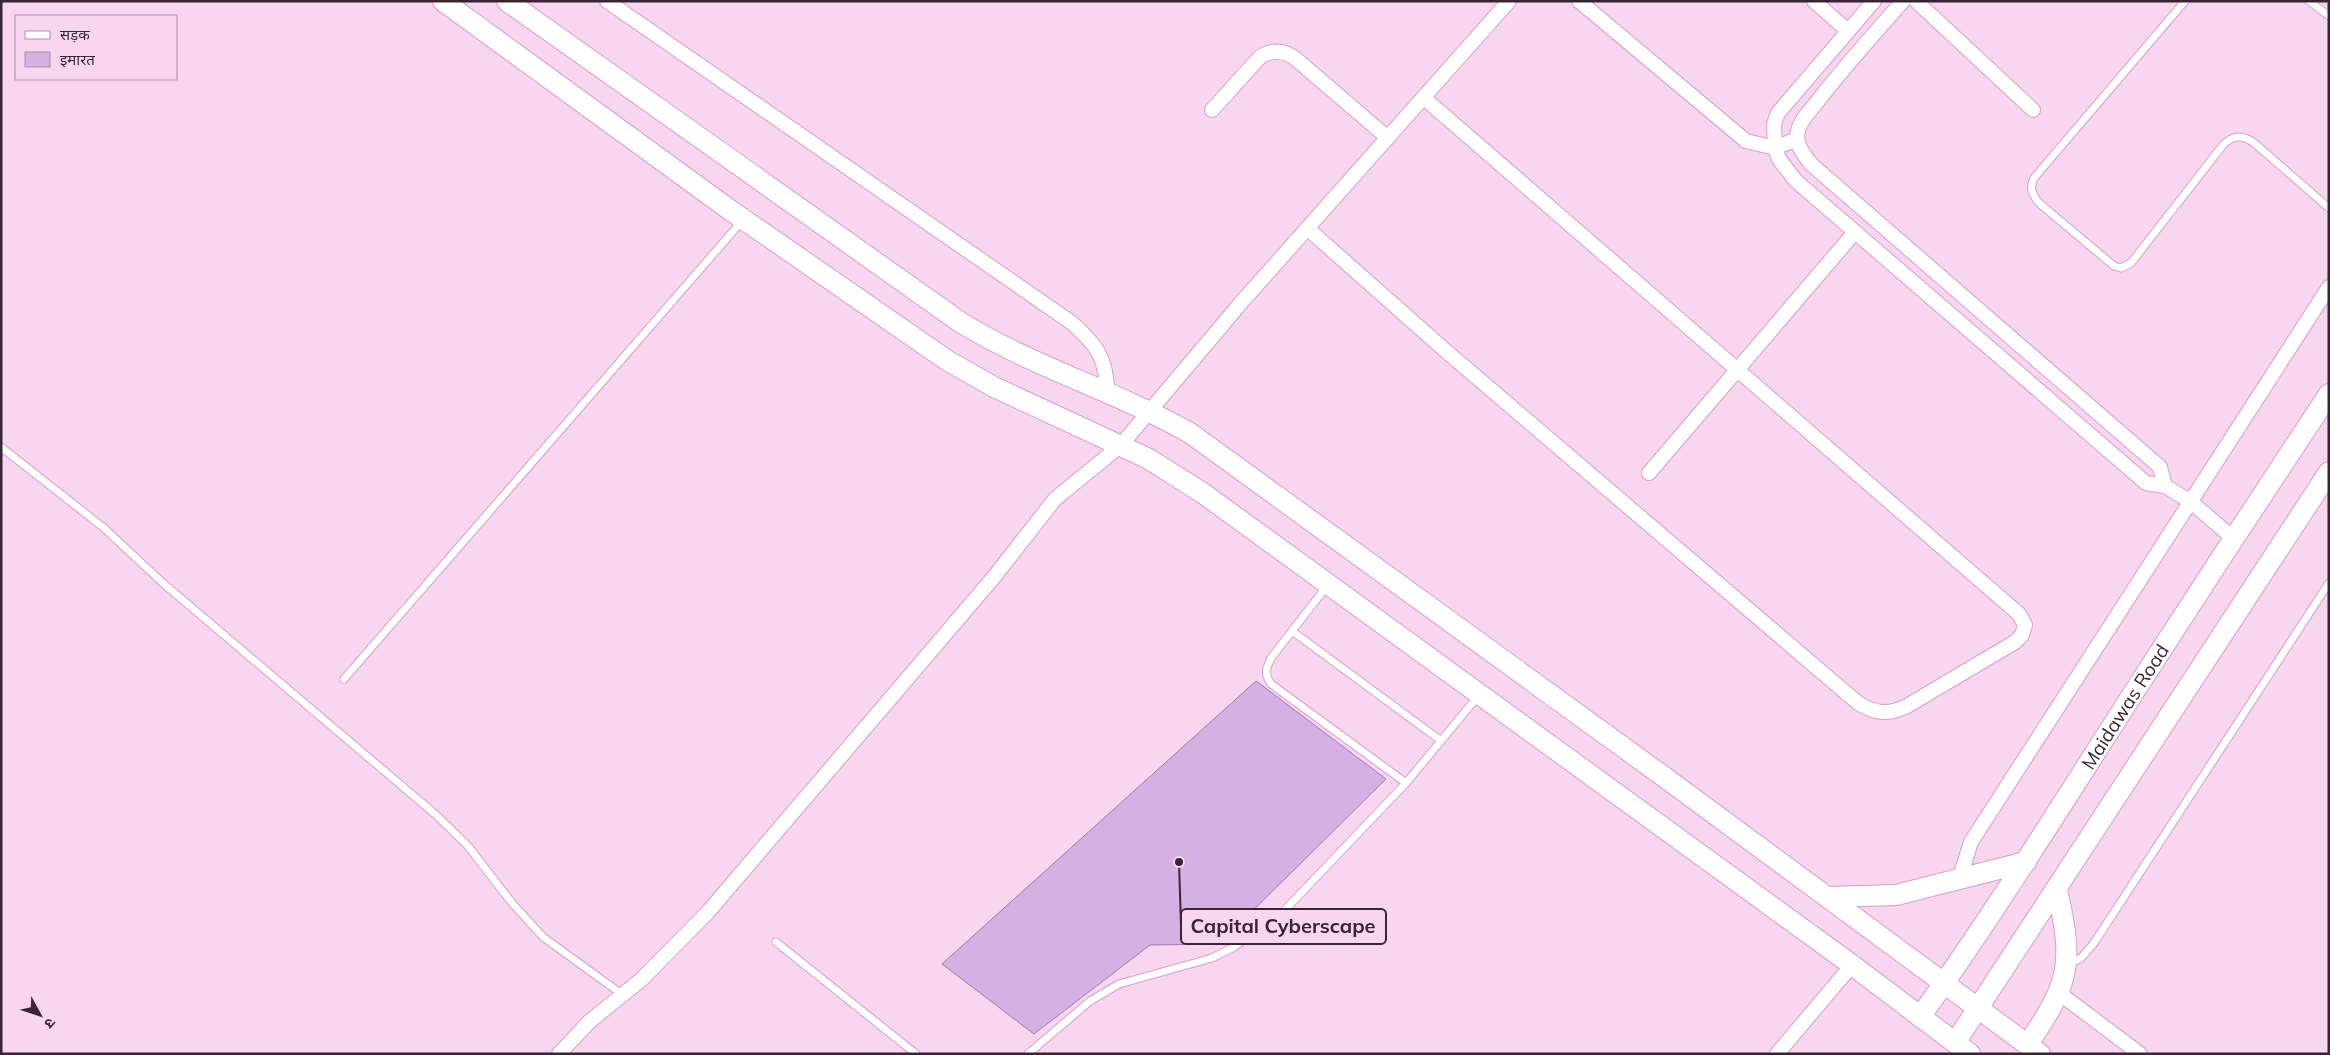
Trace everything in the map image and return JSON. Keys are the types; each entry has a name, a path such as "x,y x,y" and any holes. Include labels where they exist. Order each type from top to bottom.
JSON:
{"street":[{"path":"443,1 743,220 973,376 1149,459 1204,494 1852,965 1963,1048 1979,1009 2329,472"},
{"path":"507,1 960,322 1023,356 1151,412 1203,442 1829,897 2034,1049 2058,993 2067,965 2066,927 2057,890"},
{"path":"607,1 1072,323 1097,348 1104,362 1106,393"},
{"path":"559,1054 589,1022 665,957 708,912 1005,563 1055,500 1121,445 1151,412 1240,304 1508,1"},
{"path":"1579,1 1736,134 1755,145 1775,148 1797,140"},
{"path":"1814,1 1848,31"},
{"path":"1874,1 1778,113 1774,124 1775,148 1779,159 1796,181 2146,484 2165,486 2191,502 2234,540"},
{"path":"1903,1 1829,87 1802,122 1797,131 1797,140 1804,156 1812,165 2160,467 2165,486"},
{"path":"1916,1 2034,110"},
{"path":"1212,110 1260,57 1267,52 1281,51 1297,60 1388,138"},
{"path":"1308,229 1588,473 1858,703 1869,710 1886,713 1902,709 1990,658 2022,635 2025,625 2019,614 1424,98"},
{"path":"1649,473 1855,232"},
{"path":"1959,880 1971,842 2329,288"},
{"name":"Maidawas Road","path":"1920,1016 2026,862 2329,394"},
{"path":"1829,897 1896,895 2026,862"},
{"path":"1777,1054 1852,965"},
{"path":"2058,993 2140,1054"}],"lane":[{"path":"2185,1 2034,178 2031,184 2032,193 2039,203 2106,260 2114,266 2121,268 2131,263 2223,145 2233,137 2239,136 2253,142 2329,208"},
{"path":"2310,1 2329,16"},
{"path":"344,679 743,220"},
{"path":"1,447 104,528 164,584 435,814 468,846 512,903 543,937 623,994"},
{"path":"2067,965 2081,958 2094,943 2329,582"},
{"path":"1329,584 1271,658 1265,669 1266,676 1271,684 1406,783"},
{"path":"1292,630 1440,740"},
{"path":"1028,1054 1090,1001 1120,984 1212,958 1234,947 1283,912 1406,783 1479,695"},
{"path":"776,942 916,1054"}],"building":[{"path":"1256,681 1386,779 1219,944 1150,945 1034,1034 942,964"}],"place":[{"name":"Capital Cyberscape","path":"1179,862"}]}
